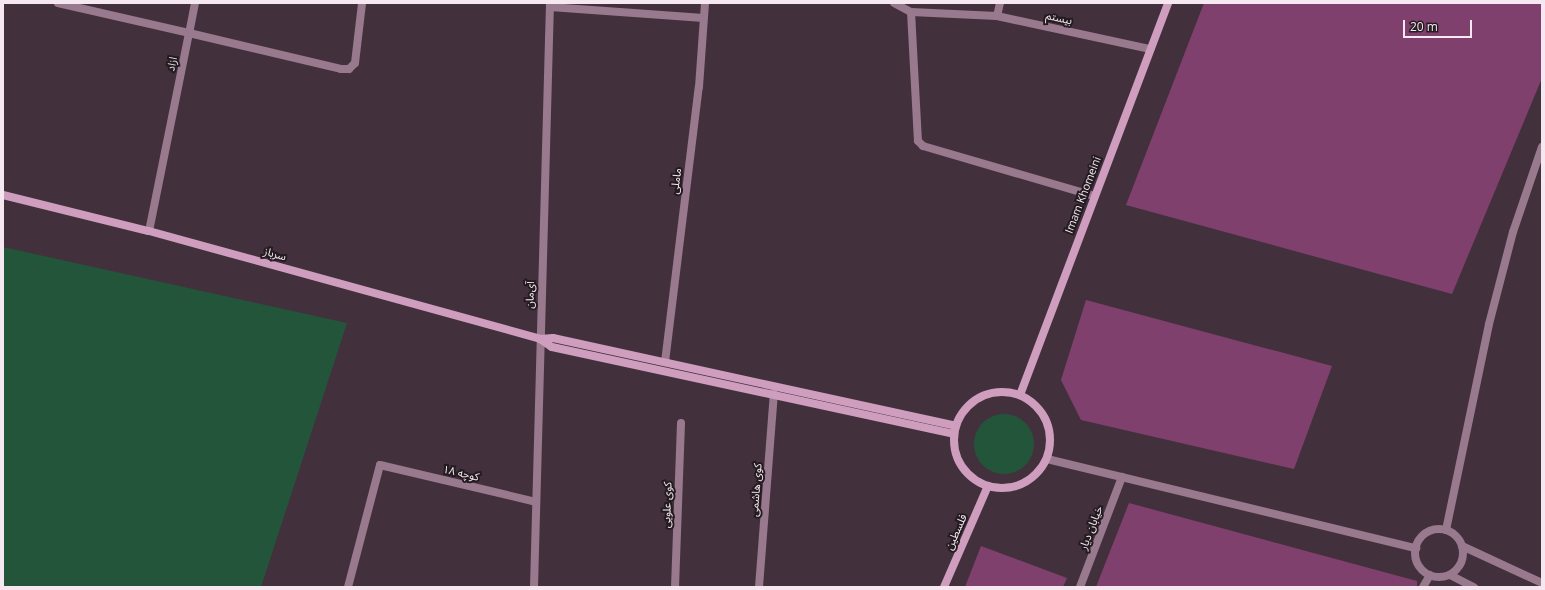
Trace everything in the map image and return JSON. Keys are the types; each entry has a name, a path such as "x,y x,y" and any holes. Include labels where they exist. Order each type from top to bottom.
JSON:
{"main road":[{"name":"Imam Khomeini","path":"1020,395 1168,3"},
{"name":"سرباز","path":"3,195 149,231 540,340"},
{"path":"540,340 554,338 665,362 955,430"},
{"path":"540,340 552,347 774,394 955,430"},
{"path":"1005,392 1020,395 1034,403 1044,414 1050,429 1051,444 1047,459 1040,471 1023,484 1002,489 988,486 974,480 964,469 956,456 955,430 963,411 979,398 989,394 1005,392"},
{"name":"فلسطین","path":"944,587 988,486"}],"street":[{"path":"58,3 348,69 355,63 362,3"},
{"name":"ازاد","path":"149,231 195,3"},
{"name":"ماملی","path":"665,362 699,87 705,3"},
{"name":"بیستم","path":"894,3 911,12 997,16 1150,49"},
{"path":"997,16 1000,3"},
{"path":"550,5 704,18"},
{"name":"آی‌مان","path":"534,587 550,5"},
{"path":"911,12 918,140 923,146 1094,196"},
{"path":"1446,530 1489,324 1513,232 1542,147"},
{"name":"کوی هاشمی","path":"759,587 774,394"},
{"name":"کوی علویی","path":"675,587 681,423"},
{"path":"1047,459 1416,548"},
{"name":"کوچه ۱۸","path":"348,587 380,465 536,502"},
{"name":"خیابان دیار","path":"1080,587 1122,477"},
{"path":"1450,575 1463,559 1462,546 1456,536 1446,530 1435,530 1425,534 1416,548 1420,567 1430,575 1450,575 1474,587"},
{"path":"1462,546 1542,583"},
{"path":"1423,587 1430,575"}],"green space":[{"path":"3,247 347,323 261,587 3,587"},
{"path":"998,414 1010,414 1021,419 1029,427 1034,438 1032,456 1021,469 1010,474 998,474 987,469 979,461 974,450 974,438 979,427 987,419"}],"building":[{"path":"1204,3 1542,3 1542,78 1452,294 1126,205"},
{"path":"1086,300 1332,366 1294,469 1081,420 1061,380"},
{"path":"1129,503 1417,581 1417,587 1096,587"},
{"path":"981,546 1067,578 1063,587 965,587"}]}
